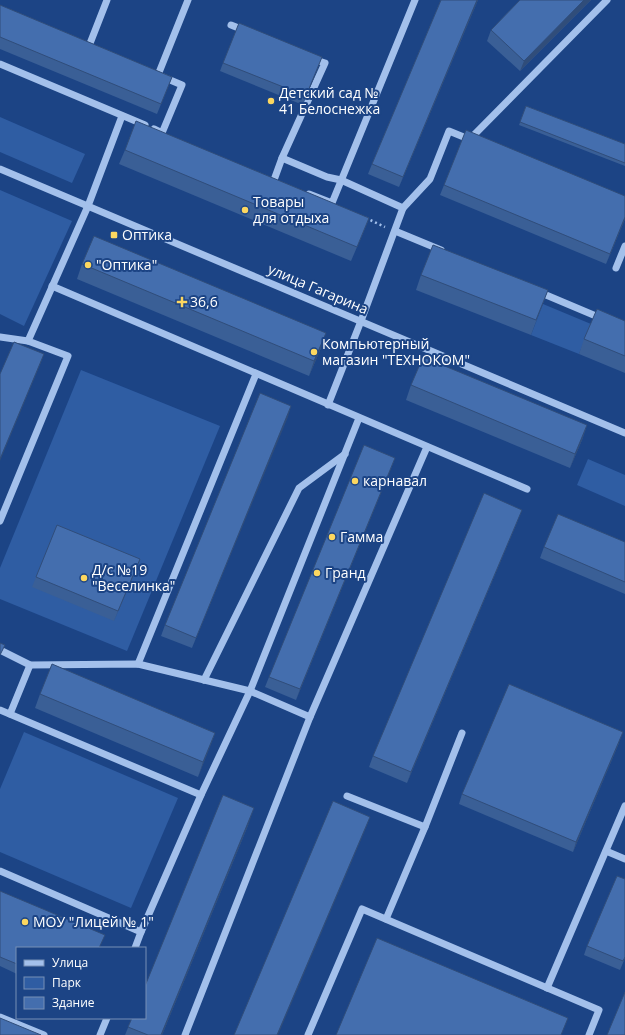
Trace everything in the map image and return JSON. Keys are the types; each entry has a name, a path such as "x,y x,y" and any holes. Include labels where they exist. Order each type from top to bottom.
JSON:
{"street":[{"path":"89,46 107,0"},
{"path":"0,64 162,133 182,85 155,73 188,0"},
{"path":"303,191 332,203 415,0"},
{"path":"470,139 607,0"},
{"path":"231,25 252,34"},
{"path":"281,183 270,178 282,158 325,63 303,55"},
{"path":"28,341 88,206 122,116"},
{"path":"328,405 403,208 430,179 449,131 478,142"},
{"path":"282,158 341,180 403,208"},
{"name":"улица Гагарина","path":"0,169 625,432"},
{"path":"395,231 447,253"},
{"path":"616,268 625,246"},
{"path":"52,286 527,489"},
{"path":"532,289 611,323"},
{"path":"0,338 28,341 68,356 0,521"},
{"path":"138,664 256,374"},
{"path":"135,947 201,795 250,691 359,418"},
{"path":"185,1035 310,718 427,447"},
{"path":"204,680 299,488 345,454"},
{"path":"0,650 30,665 138,664 250,691 310,718"},
{"path":"10,714 30,665"},
{"path":"0,710 201,795"},
{"path":"386,919 425,827 462,733"},
{"path":"347,796 425,827"},
{"path":"547,988 625,806"},
{"path":"606,851 625,859"},
{"path":"0,871 141,932"},
{"path":"308,1035 362,909 599,1010 588,1035"},
{"path":"0,1017 44,1035"},
{"path":"100,1035 107,1019"}],"path":[{"path":"360,216 395,231"}],"green space":[{"path":"0,117 85,154 72,183 0,152"},
{"path":"0,190 72,221 24,326 0,314"},
{"path":"543,304 591,324 579,354 531,335"},
{"path":"81,370 220,426 127,651 0,599 0,568"},
{"path":"588,459 625,475 625,506 577,485"},
{"path":"24,732 178,798 131,908 0,852 0,789"}],"building":[{"path":"441,0 477,0 403,177 372,164"},
{"path":"520,0 584,0 524,61 491,30"},
{"path":"0,5 172,77 161,104 0,37"},
{"path":"239,23 322,57 306,96 223,63"},
{"path":"526,106 625,144 625,163 520,122"},
{"path":"136,121 369,218 357,247 125,150"},
{"path":"466,130 625,196 625,217 610,254 444,185"},
{"path":"94,236 326,333 314,361 82,264"},
{"path":"433,245 548,290 536,320 421,275"},
{"path":"597,309 625,321 625,356 584,339"},
{"path":"14,342 44,354 0,459 0,374"},
{"path":"423,357 587,425 575,454 411,385"},
{"path":"260,393 291,406 196,638 165,625"},
{"path":"364,445 395,458 300,689 269,677"},
{"path":"484,493 522,510 411,772 373,756"},
{"path":"558,514 625,542 625,582 544,547"},
{"name":"Д/с №19 \"Веселинка\"","path":"57,525 140,559 118,611 36,577"},
{"path":"0,643 5,645 0,655"},
{"path":"52,664 215,733 203,762 40,694"},
{"path":"509,684 623,732 576,842 462,794"},
{"path":"223,795 254,808 161,1035 148,1035 128,1027 132,1019 146,1019 146,984"},
{"path":"333,801 370,817 277,1035 234,1035"},
{"path":"617,876 625,879 625,957 623,961 587,946"},
{"name":"МОУ \"Лицей № 1\"","path":"0,891 105,935 99,947 16,947 16,964 0,957"},
{"path":"377,938 568,1018 561,1035 336,1035"},
{"path":"625,992 625,1035 607,1035"},
{"path":"0,1018 41,1035 0,1035"}],"place":[{"name":"Детский сад № 41 Белоснежка","path":"271,101"},
{"name":"Товары для отдыха","path":"245,210"},
{"name":"Оптика","path":"114,235"},
{"name":"\"Оптика\"","path":"88,265"},
{"name":"36,6","path":"182,302"},
{"name":"Компьютерный магазин \"ТЕХНОКОМ\"","path":"314,352"},
{"name":"карнавал","path":"355,481"},
{"name":"Гамма","path":"332,537"},
{"name":"Гранд","path":"317,573"},
{"name":"Д/с №19 \"Веселинка\"","path":"84,578"},
{"name":"МОУ \"Лицей № 1\"","path":"25,922"}]}
